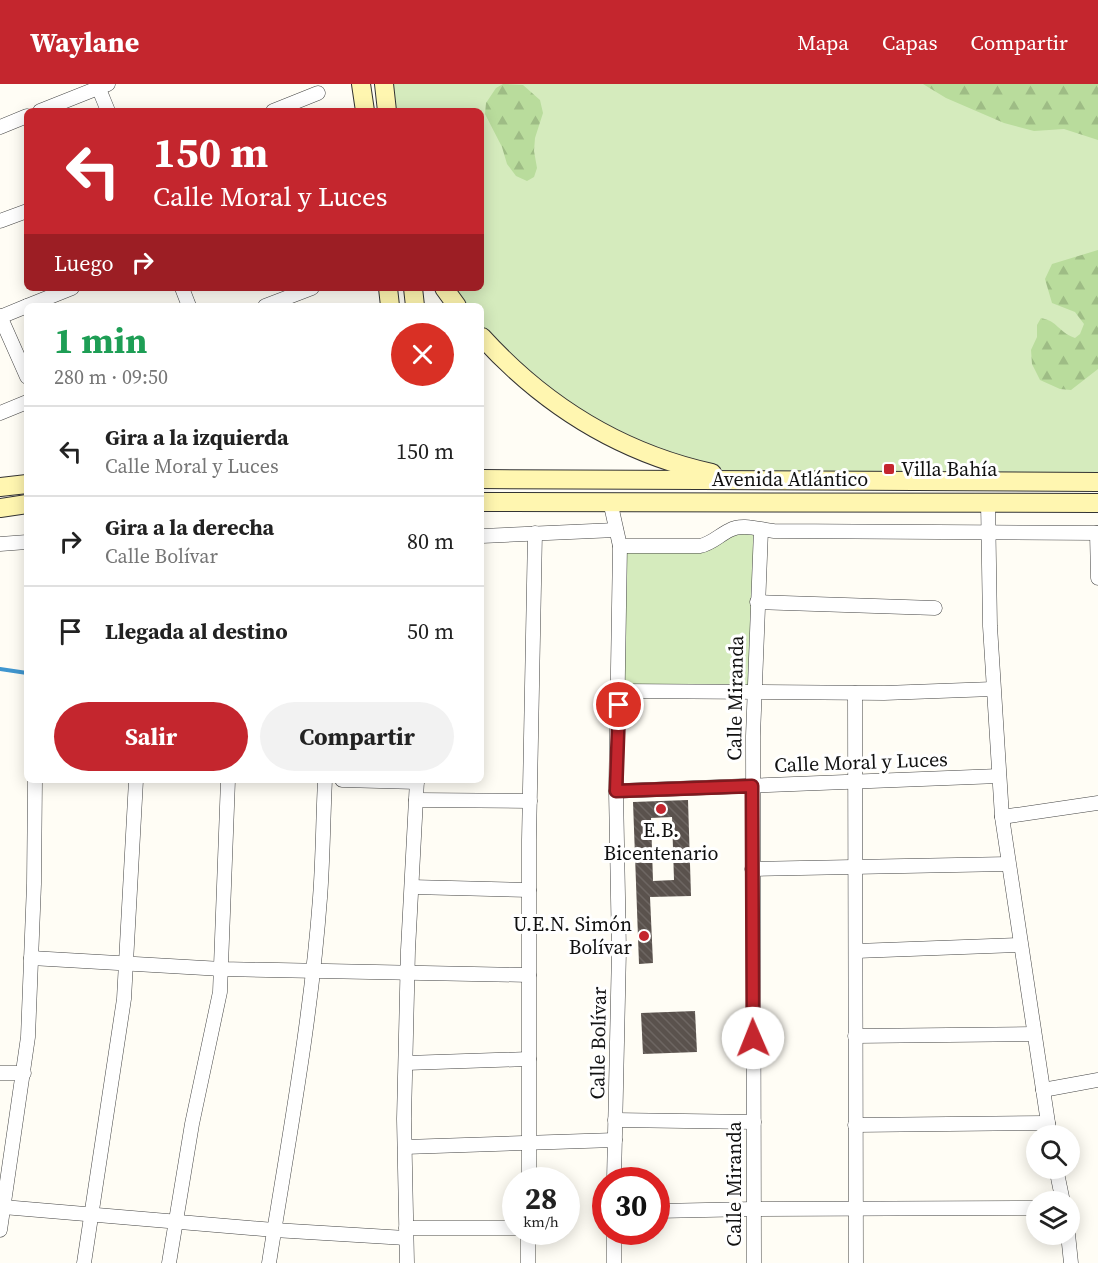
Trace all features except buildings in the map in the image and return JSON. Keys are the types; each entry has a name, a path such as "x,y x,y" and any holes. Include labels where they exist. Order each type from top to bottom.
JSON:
{"main road":[{"path":"361,84 364,108"},
{"path":"384,84 387,108"},
{"path":"484,339 521,377 575,417 604,434 664,460 716,474 755,480"},
{"name":"Avenida Atlántico","path":"484,479 1098,482"},
{"path":"0,487 24,484"},
{"name":"Avenida Atlántico","path":"484,502 1098,503"},
{"path":"0,508 24,504"}],"street":[{"path":"47,108 101,85 107,108"},
{"path":"280,108 318,93"},
{"path":"0,127 24,117"},
{"path":"0,221 24,212"},
{"path":"34,303 64,291"},
{"path":"291,301 307,291"},
{"path":"24,307 0,317 24,370"},
{"path":"0,413 24,403"},
{"name":"Calle Bolívar","path":"610,501 621,546 616,791 620,950 614,1167"},
{"path":"988,502 990,626 1002,817 1048,1125"},
{"path":"621,546 700,546 710,544 732,528 739,527 774,531 1097,533 1098,578"},
{"path":"484,536 616,530"},
{"name":"Calle Miranda","path":"754,1263 752,786 761,530"},
{"path":"529,1167 529,890 535,533"},
{"path":"0,543 24,542"},
{"path":"757,602 935,608"},
{"path":"619,691 855,693 993,689"},
{"path":"855,693 856,1263"},
{"name":"Calle Moral y Luces","path":"616,791 999,776"},
{"path":"0,1230 28,1037 35,783"},
{"path":"84,1263 124,999 136,783"},
{"path":"170,1263 192,1124 220,992 228,783"},
{"path":"269,1263 293,1118 312,972 320,899 324,783"},
{"path":"407,1263 406,1063 417,783"},
{"path":"416,800 530,801"},
{"path":"1002,817 1098,803"},
{"path":"752,869 1008,864"},
{"path":"412,887 529,890"},
{"path":"856,951 1020,945"},
{"path":"31,958 222,969 529,975"},
{"path":"855,1036 1034,1034"},
{"path":"406,1063 529,1059"},
{"path":"0,1073 24,1073"},
{"path":"1042,1090 1098,1080"},
{"path":"615,1120 754,1122"},
{"path":"855,1125 1026,1129"},
{"path":"405,1147 615,1140"},
{"path":"3,1207 274,1230 406,1233 502,1229"},
{"path":"670,1211 1026,1208"},
{"path":"528,1245 528,1263"},
{"path":"614,1245 614,1263"},
{"path":"1069,1245 1071,1263"}],"green space":[{"path":"384,84 1098,84 1098,482 716,474 604,433 484,339 484,303 455,303 446,291 484,291 484,108 387,108"},
{"path":"503,84 523,85 540,100 543,113 535,138 534,151 537,168 534,177 527,181 516,176 507,164 502,147 485,114 486,103 496,88"},
{"path":"923,84 1098,84 1098,140 1064,129 1034,131 1004,123 946,98"},
{"path":"1098,250 1098,369 1071,390 1060,389 1040,380 1032,364 1031,350 1037,337 1037,325 1041,318 1047,319 1075,338 1080,334 1084,324 1075,312 1052,303 1045,279 1052,264"},
{"path":"761,530 754,693 619,691 620,546 720,538"}],"waterway":[{"path":"0,669 24,673"}],"place":[{"name":"Villa Bahía","path":"889,469"},
{"name":"E.B. Bicentenario","path":"661,809"},
{"name":"U.E.N. Simón Bolívar","path":"644,936"}],"route":[{"path":"619,705 616,791 752,786 753,1038"}]}
